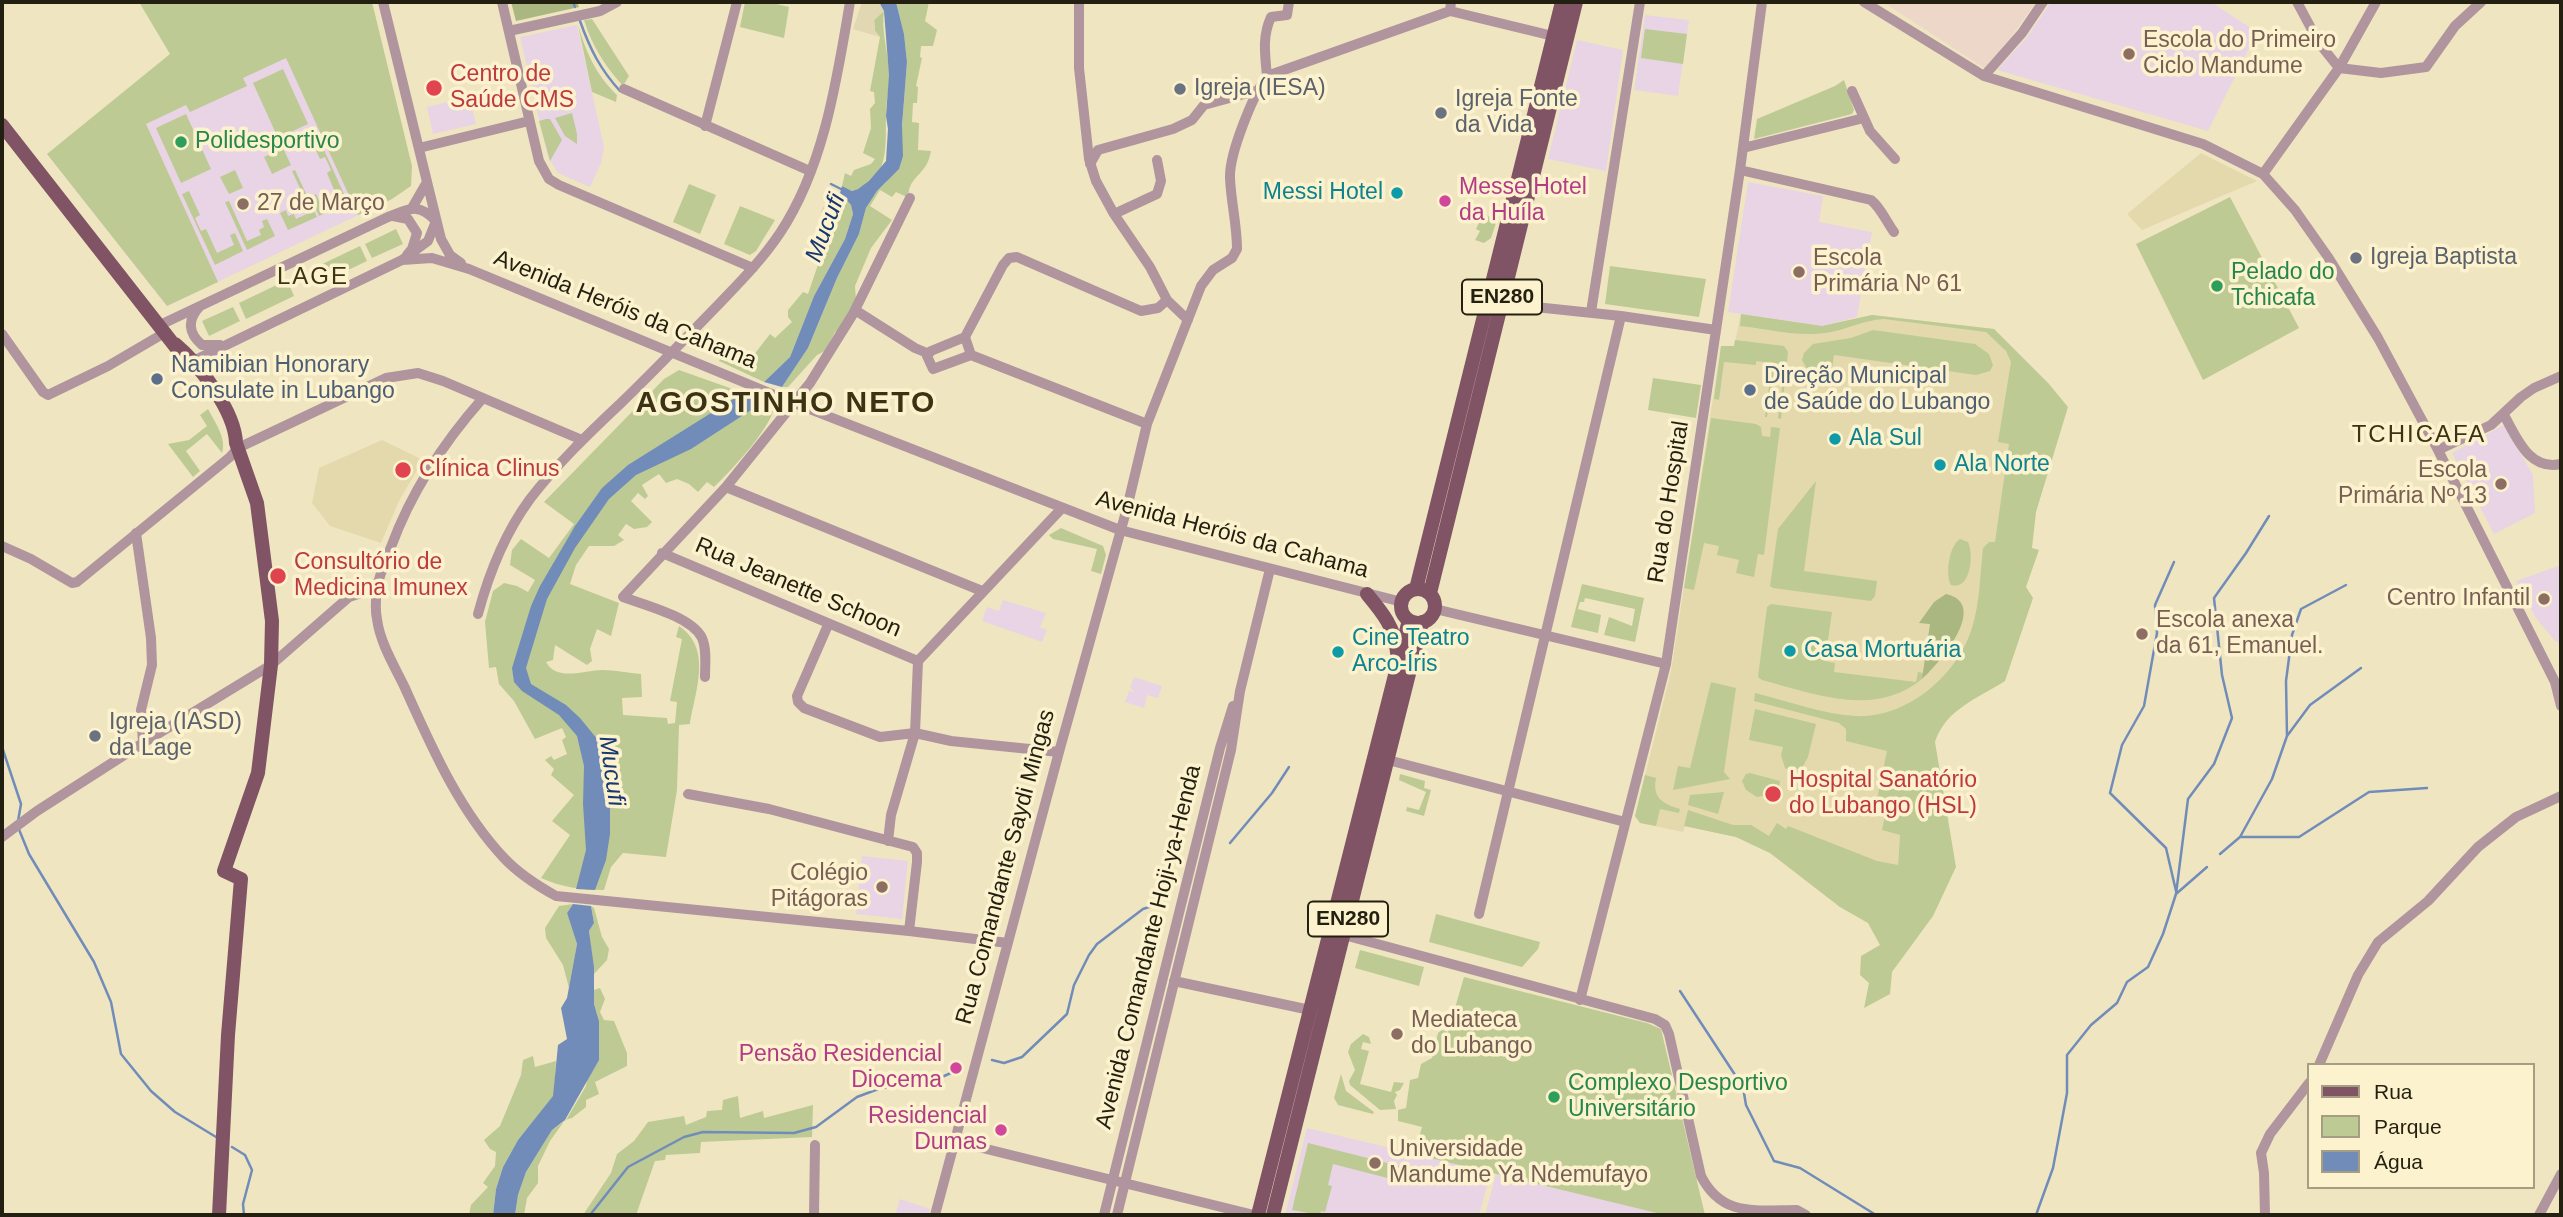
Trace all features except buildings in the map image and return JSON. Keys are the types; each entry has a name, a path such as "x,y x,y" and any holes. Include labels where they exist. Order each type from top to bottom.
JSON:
{"main road":[{"name":"EN280","path":"1423,591 1494,303 1562,2"},
{"name":"EN280","path":"1494,303 1576,2"},
{"path":"2,125 163,328 225,411 236,433 235,449 257,503 272,621 271,666 258,773 223,871 241,879 228,1035 219,1215"},
{"path":"1423,591 1434,602 1435,608 1430,617 1415,621 1402,612 1402,602 1406,594 1423,591"},
{"path":"1367,594 1392,628 1397,643 1396,667"},
{"name":"EN280","path":"1256,1215 1396,667 1415,621"},
{"name":"EN280","path":"1273,1215 1388,760 1415,621"}],"street":[{"name":"Avenida Heróis da Cahama","path":"383,2 444,248 469,268"},
{"path":"502,2 539,161 553,182 753,268"},
{"path":"509,31 600,11 617,2"},
{"path":"705,126 737,2"},
{"path":"478,614 495,562 530,500 582,440 753,268 781,232 810,171 824,131 850,2"},
{"path":"1079,2 1079,68 1090,164 1114,214 1155,275 1167,300 1188,320"},
{"path":"1267,76 1265,30 1271,17 1287,15 1289,2"},
{"path":"1591,312 1640,2"},
{"name":"Rua do Hospital","path":"1580,1000 1665,664 1740,170 1762,2"},
{"path":"1864,2 1984,76 2203,144 2263,174 2295,210 2328,257 2378,338 2558,682 2561,706"},
{"path":"1984,76 2022,33 2043,2"},
{"path":"2297,2 2319,43 2339,68 2381,73 2426,67 2455,26 2481,2"},
{"path":"2263,174 2339,68 2376,2"},
{"path":"1090,164 1098,150 1173,130 1192,120 1204,105 1255,91 1267,76 1450,7 1553,36"},
{"path":"624,89 810,171"},
{"name":"Rua Comandante Saydi Mingas","path":"935,1215 1127,508 1147,424 1201,286 1213,270 1232,258 1237,249 1231,161 1255,91"},
{"path":"1852,91 1870,131 1895,159"},
{"path":"1743,148 1864,118"},
{"path":"419,148 529,121"},
{"path":"1114,214 1157,194 1161,181 1157,160"},
{"path":"1740,170 1871,200 1879,206 1884,219 1894,232"},
{"path":"412,208 427,182"},
{"path":"705,677 704,645 695,628 681,619 623,597 726,487 794,403 831,352 855,310 910,198"},
{"path":"2,334 43,392 48,395 108,366 204,302 388,216 412,208 421,209 436,221 428,241 402,260 226,343 190,363"},
{"path":"388,216 408,219 417,233 412,249 402,260"},
{"path":"855,310 927,353 965,337 1003,265 1009,258 1017,257 1141,311 1158,308 1167,300"},
{"name":"Avenida Heróis da Cahama","path":"402,260 432,258 469,268 794,403 1120,530 1402,602"},
{"path":"204,302 192,314 190,322 196,340 202,345 226,343"},
{"path":"1494,303 1591,312 1716,330"},
{"path":"1479,914 1622,316"},
{"path":"965,337 971,355"},
{"path":"927,353 933,369 971,355 1147,424"},
{"path":"2,547 31,559 74,583 235,449 386,378 402,374 418,373 443,381 582,440"},
{"path":"2438,450 2490,425 2534,388 2561,376"},
{"path":"483,398 449,438 414,494 397,531 377,588 377,619 385,646 432,747 458,795 506,860 546,891 571,899 1007,943"},
{"path":"2504,415 2528,455 2553,466 2561,464"},
{"path":"726,487 982,591"},
{"path":"888,841 891,814 915,733 918,661 1062,508"},
{"path":"136,533 151,639 152,666 141,710 143,743"},
{"name":"Rua Jeanette Schoon","path":"662,553 918,661"},
{"name":"Avenida Comandante Hoji-ya-Henda","path":"1117,1215 1231,750 1240,691 1270,569"},
{"path":"2,836 37,810 143,743 271,666 349,597 377,588"},
{"path":"1435,608 1665,664"},
{"path":"828,625 797,695 798,702 804,708 880,737 915,733 951,741 1059,752"},
{"name":"Avenida Comandante Hoji-ya-Henda","path":"1104,1215 1220,748 1240,691"},
{"path":"1388,760 1625,822"},
{"path":"688,794 769,809 913,847 917,853 909,931"},
{"path":"2320,1063 2358,975 2378,942 2428,901 2478,847 2516,817 2561,796"},
{"path":"1344,935 1656,1019 1665,1025 1669,1034 1701,1176 1709,1194 1721,1205 1736,1210 1797,1210 1806,1215"},
{"path":"1174,981 1310,1010"},
{"path":"2265,1215 2261,1153 2270,1134 2308,1084"},
{"path":"954,1141 1256,1215"},
{"path":"814,1215 816,1145"},
{"path":"2539,1215 2561,1174"}],"shaded area":[{"path":"295,2 392,199 167,306 47,154"},
{"path":"1883,2 2036,2 1984,68"},
{"name":"Escola do Primeiro Ciclo Mandume","path":"2051,2 2211,2 2257,32 2208,131 1997,70 2027,37"},
{"path":"1645,15 1689,20 1678,96 1634,90"},
{"path":"577,25 604,147 601,163 590,187 558,173 548,157 520,37"},
{"path":"1577,40 1623,50 1606,171 1548,159"},
{"path":"469,97 476,124 433,134 427,107"},
{"path":"2201,153 2257,181 2142,230 2127,214"},
{"name":"Escola Primária Nº 61","path":"1748,182 1823,196 1819,222 1872,232 1857,317 1822,326 1728,312"},
{"path":"1741,314 1822,326 1872,315 1994,329 2049,384 2004,565 1950,682 1900,835 1898,865 1880,945 1868,923 1840,907 1770,853 1736,837 1685,826 1683,832 1640,823 1635,816 1671,671 1721,346 1734,346"},
{"name":"Escola Primária Nº 13","path":"2504,425 2533,475 2535,513 2494,534 2452,453"},
{"path":"382,440 423,460 399,501 381,543 330,526 312,503 319,468"},
{"name":"Centro Infantil","path":"2561,565 2561,644 2555,641 2536,618 2516,581"},
{"path":"1003,600 1046,613 1040,627 1047,630 1042,642 982,621 987,607 999,611"},
{"path":"1134,677 1162,686 1158,698 1147,695 1144,708 1125,702 1129,691 1135,692 1130,688"},
{"name":"Colégio Pitágoras","path":"862,856 908,861 902,919 856,914"},
{"name":"Universidade Mandume Ya Ndemufayo","path":"1307,1128 1491,1172 1479,1215 1285,1215"},
{"path":"1496,1174 1601,1199 1666,1215 1485,1215"},
{"path":"900,1199 930,1209 928,1215 895,1215"}],"green space":[{"path":"139,2 372,2 412,166 411,186 392,199 358,215 286,58 243,78 247,86 190,112 186,105 146,124 218,282 167,306 47,154 170,54"},
{"path":"511,2 577,2 579,7 516,21"},
{"path":"745,2 768,2 789,7 784,38 740,27"},
{"path":"896,2 929,2 925,21 937,30 933,46 921,46 922,58 916,86 917,103 913,103 912,122 919,123 918,150 931,151 925,167 911,184 909,198 896,192 892,197 880,190 870,206 892,220 871,248 855,286 856,300 842,328 835,332 825,351 817,355 788,387 782,387 808,348 837,278 859,234 866,208 886,182 901,141 907,62"},
{"path":"884,11 883,26 889,77 885,150 880,170 874,179 852,191 842,186 845,173 851,176 854,170 871,164 875,159 863,153 871,128 870,109 875,103 874,92 870,91 880,37 875,31 874,20"},
{"path":"592,19 629,76 623,86 595,47 584,20"},
{"path":"578,25 593,63 617,95 616,102 592,92"},
{"path":"1645,29 1687,34 1683,64 1641,58"},
{"name":"Polidesportivo","path":"283,69 308,124 278,138 253,83"},
{"path":"1844,80 1854,110 1852,114 1754,139 1757,119"},
{"path":"572,113 577,144 565,136 555,118"},
{"name":"Polidesportivo","path":"186,114 211,169 181,183 156,128"},
{"path":"550,119 562,140 550,161 539,121"},
{"path":"316,132 348,203 319,216 311,197 316,194 321,205 337,197 327,173 331,170 325,157 320,159 309,135"},
{"path":"283,148 291,165 272,174 264,157"},
{"path":"235,170 243,188 229,194 220,177"},
{"path":"295,170 317,217 288,230 280,213 286,210 288,216 294,214 296,219 311,212 292,171"},
{"path":"689,184 716,195 700,234 673,222"},
{"path":"833,190 840,193 851,205 853,214 845,239 814,296 790,357 764,382 719,361 724,352 736,357 739,350 753,356 770,334 775,338 792,322 788,317 788,310 803,292 808,294 822,248 837,222 821,212"},
{"path":"189,191 200,215 195,218 201,231 206,229 217,253 234,245 230,235 235,233 243,251 215,265 182,194"},
{"name":"Pelado do Tchicafa","path":"2230,197 2299,328 2203,380 2136,244"},
{"path":"229,201 247,241 261,235 259,230 264,227 262,221 267,219 275,236 247,250 225,202"},
{"path":"740,206 775,220 756,251 750,255 724,244"},
{"path":"1483,214 1497,220 1491,238 1484,243 1475,240 1480,231 1476,229"},
{"path":"396,229 403,244 372,258 365,244"},
{"path":"360,246 367,261 319,284 312,269"},
{"path":"1610,266 1706,279 1699,317 1605,304"},
{"path":"287,280 294,296 246,319 239,303"},
{"path":"233,307 240,321 209,336 202,321"},
{"path":"1741,314 1822,326 1872,315 1994,329 2068,407 2036,512 2032,548 2039,550 2026,587 2033,598 2005,681 1954,713 1946,721 1935,742 1956,867 1933,916 1892,972 1890,994 1864,1008 1869,983 1860,975 1861,956 1880,945 1868,923 1840,907 1770,853 1736,837 1684,826 1688,810 1733,825 1751,825 1769,836 1777,823 1786,829 1788,826 1877,861 1898,865 1900,835 1882,830 1887,807 1876,804 1887,751 1846,741 1846,729 1839,723 1754,701 1755,693 1830,713 1874,715 1893,710 1927,691 1955,662 1965,646 1975,618 1983,548 1989,542 1995,542 2009,444 1998,442 2011,362 2006,351 1986,332 1884,319 1826,333 1794,333 1740,326"},
{"path":"1873,330 1975,344 1989,354 1993,365 1990,371 1976,375 1834,355 1831,375 1808,371 1802,360 1804,353 1813,344 1851,338"},
{"path":"1735,340 1784,346 1788,352 1781,419 1778,418 1785,365 1775,364 1767,417 1772,363 1756,361 1756,365 1724,362 1719,400 1714,399 1721,346 1734,346"},
{"path":"679,370 769,402 774,409 757,439 714,487 707,482 698,492 677,479 666,483 659,474 642,485 648,496 645,499 638,493 631,501 652,522 647,527 634,529 626,524 618,535 624,540 614,546 589,546 576,565 570,584 619,603 611,636 597,629 590,649 592,661 587,665 555,645 553,660 546,662 551,668 557,672 572,674 612,670 641,674 642,697 622,698 623,715 667,718 668,724 675,723 677,702 670,701 682,639 676,637 679,626 696,646 699,671 690,724 679,725 677,790 666,857 623,853 611,867 604,890 564,886 541,878 570,835 552,821 574,795 551,775 554,769 545,760 551,756 554,760 567,754 562,740 566,737 562,728 535,739 514,701 499,684 496,667 489,668 485,622 493,591 504,583 528,592 535,580 510,565 512,550 521,539 549,558 574,524 544,502 664,379"},
{"path":"1653,378 1701,385 1696,418 1648,410"},
{"path":"208,409 222,436 222,453 207,434 186,451 200,471 193,477 168,444 189,440 207,426 200,415"},
{"path":"1711,418 1756,424 1761,427 1762,436 1770,437 1771,427 1780,428 1764,555 1758,554 1754,577 1736,573 1739,560 1717,555 1719,546 1704,543 1694,590 1684,588"},
{"path":"1816,481 1804,571 1877,581 1875,596 1871,601 1770,586 1778,529"},
{"path":"1061,528 1103,546 1106,555 1101,574 1091,571 1097,549 1053,539 1049,535"},
{"path":"1960,539 1968,542 1971,562 1963,582 1951,585 1948,574 1949,560"},
{"path":"1582,584 1644,598 1635,642 1604,635 1609,617 1632,626 1635,609 1585,598 1578,609 1601,615 1598,633 1571,627"},
{"path":"1946,594 1959,600 1963,610 1962,622 1948,649 1922,679 1930,624 1919,623 1934,602"},
{"path":"1771,604 1832,612 1825,661 1835,663 1834,672 1916,682 1918,672 1924,673 1922,679 1904,691 1884,698 1864,700 1823,696 1762,680 1758,677 1767,607"},
{"path":"1711,682 1736,688 1724,772 1730,779 1673,790 1678,766 1690,768"},
{"path":"1755,709 1816,724 1808,757 1802,768 1791,771 1785,768 1781,755 1783,747 1749,740"},
{"path":"1400,774 1425,781 1424,788 1431,790 1424,816 1406,811 1407,807 1419,810 1426,792 1399,780"},
{"path":"1746,774 1780,781 1778,793 1757,797 1746,790 1742,781"},
{"path":"1645,775 1656,778 1656,791 1660,799 1680,809 1679,813 1660,809 1656,826 1640,823 1635,816"},
{"path":"1724,792 1718,814 1688,805 1690,795"},
{"path":"573,904 567,913 577,944 569,988 563,965 546,938 545,928 559,906"},
{"path":"591,906 609,949 607,960 594,974 589,931 594,923"},
{"path":"1436,914 1540,942 1538,949 1522,967 1429,942"},
{"path":"1360,950 1424,967 1419,986 1355,968"},
{"name":"Complexo Desportivo Universitário","path":"1464,977 1647,1023 1661,1029 1705,1215 1665,1215 1414,1154 1422,1127 1398,1121 1398,1110 1406,1108 1410,1080 1418,1078 1421,1064 1432,1058 1438,1033 1442,1030 1448,1032"},
{"path":"600,988 605,999 600,1012 604,1020 614,1021 627,1053 627,1066 595,1082 599,1094 586,1100 586,1107 566,1120 586,1086 599,1021 594,1004 594,990"},
{"path":"1363,1034 1369,1037 1371,1044 1363,1042 1361,1049 1369,1051 1360,1084 1391,1092 1394,1082 1404,1083 1400,1090 1395,1092 1396,1109 1380,1110 1350,1085 1349,1081 1355,1070 1348,1052 1351,1044"},
{"path":"533,1056 535,1067 556,1061 554,1096 518,1140 503,1167 496,1189 493,1215 469,1215 471,1205 488,1187 483,1183 495,1166 496,1152 490,1149 484,1140 500,1126 521,1075 523,1060"},
{"path":"1341,1074 1346,1091 1374,1112 1373,1114 1338,1105 1334,1098"},
{"path":"738,1096 740,1118 763,1111 764,1118 813,1105 812,1137 701,1142 700,1153 666,1155 665,1160 655,1161 636,1215 583,1215 611,1173 617,1154 634,1141 648,1122 684,1116 686,1125 706,1117 707,1111 722,1110 723,1100"},
{"path":"564,1121 550,1141 538,1166 538,1183 527,1198 524,1215 515,1215 526,1172 552,1130"},
{"path":"1308,1143 1411,1169 1407,1183 1333,1164 1328,1185 1332,1186 1325,1212 1321,1211 1320,1215 1292,1210"}],"sand":[{"path":"862,2 879,2 884,11 874,20 875,31 880,37 853,29"}],"water":[{"path":"879,2 896,2 904,34 907,62 902,126 903,156 899,169 877,191 866,208 859,234 837,278 808,348 782,387 764,382 790,357 814,296 845,239 853,214 851,205 840,193 842,186 852,191 858,189 869,181 886,161 889,75 884,11"},
{"path":"743,393 765,401 691,449 636,475 609,499 575,548 547,599 526,668 531,684 566,705 580,718 598,740 607,766 610,834 606,860 595,890 576,889 586,850 584,766 577,736 559,715 522,691 514,682 512,668 531,606 575,526 602,488 628,465"},
{"path":"573,904 591,906 594,923 589,931 594,967 594,1004 599,1021 599,1060 565,1120 552,1130 526,1172 515,1215 493,1215 496,1189 503,1167 518,1140 553,1096 558,1045 567,1039 561,1008 567,998 577,944 567,913"}],"waterway":[{"path":"573,2 575,7"},
{"path":"580,21 596,58 620,91"},
{"name":"Mucufi","path":"831,184 843,190"},
{"path":"2036,1215 2053,1168 2067,1093 2067,1055 2091,1025 2117,1003 2127,982 2148,967 2163,934 2176,894 2188,799 2214,764 2232,718 2222,675 2214,598 2269,516"},
{"path":"2174,562 2155,605 2157,633 2144,706 2122,745 2110,793 2166,848 2176,891"},
{"path":"2220,854 2240,837 2272,779 2287,736 2286,681 2292,635 2301,609 2346,585"},
{"path":"2287,736 2310,705 2361,668"},
{"path":"2,747 21,804 18,821"},
{"path":"1230,843 1272,793 1289,767"},
{"path":"2241,837 2299,837 2369,792 2427,788"},
{"path":"18,827 29,854 94,962 111,1002 121,1054 151,1091 175,1112 216,1137"},
{"path":"2176,894 2207,867"},
{"path":"992,1060 1004,1063 1022,1057 1067,1014 1074,985 1097,944 1143,909 1161,903"},
{"path":"1680,991 1743,1087 1746,1105 1774,1161 1800,1168 1876,1215"},
{"path":"590,1215 628,1167 684,1137 703,1132 794,1133 816,1127 857,1097 881,1088 924,1085 962,1068"},
{"path":"232,1147 245,1155 252,1170 243,1204 244,1215"}],"place":[{"name":"Escola do Primeiro Ciclo Mandume","path":"2129,54"},
{"name":"Centro de Saúde CMS","path":"434,88"},
{"name":"Igreja (IESA)","path":"1180,89"},
{"name":"Igreja Fonte da Vida","path":"1441,113"},
{"name":"Polidesportivo","path":"181,142"},
{"name":"Messi Hotel","path":"1397,193"},
{"name":"Messe Hotel da Huíla","path":"1445,201"},
{"name":"27 de Março","path":"243,204"},
{"name":"Igreja Baptista","path":"2356,258"},
{"name":"Escola Primária Nº 61","path":"1799,272"},
{"name":"Pelado do Tchicafa","path":"2217,286"},
{"name":"Namibian Honorary Consulate in Lubango","path":"157,379"},
{"name":"Direção Municipal de Saúde do Lubango","path":"1750,390"},
{"name":"Ala Sul","path":"1835,439"},
{"name":"Ala Norte","path":"1940,465"},
{"name":"Clínica Clinus","path":"403,470"},
{"name":"Escola Primária Nº 13","path":"2501,484"},
{"name":"Consultório de Medicina Imunex","path":"278,576"},
{"name":"Centro Infantil","path":"2544,599"},
{"name":"Escola anexa da 61, Emanuel.","path":"2142,634"},
{"name":"Casa Mortuária","path":"1790,651"},
{"name":"Cine Teatro Arco-Íris","path":"1338,652"},
{"name":"Igreja (IASD) da Lage","path":"95,736"},
{"name":"Hospital Sanatório do Lubango (HSL)","path":"1773,794"},
{"name":"Colégio Pitágoras","path":"882,887"},
{"name":"Mediateca do Lubango","path":"1397,1034"},
{"name":"Pensão Residencial Diocema","path":"956,1068"},
{"name":"Complexo Desportivo Universitário","path":"1554,1097"},
{"name":"Residencial Dumas","path":"1001,1130"},
{"name":"Universidade Mandume Ya Ndemufayo","path":"1375,1163"}],"district":[{"name":"LAGE","path":"313,277"},
{"name":"AGOSTINHO NETO","path":"786,404"},
{"name":"TCHICAFA","path":"2419,435"}]}
